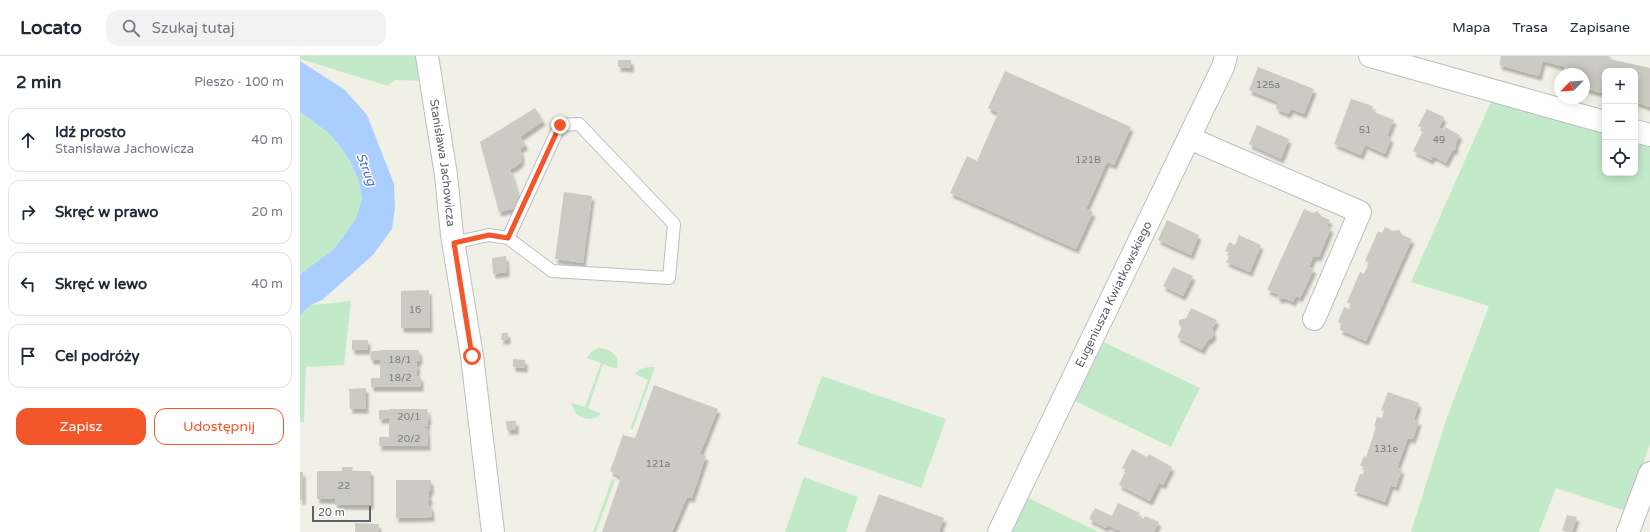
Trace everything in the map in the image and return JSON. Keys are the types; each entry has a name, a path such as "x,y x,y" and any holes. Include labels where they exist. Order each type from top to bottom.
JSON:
{"street":[{"name":"Stanisława Jachowicza","path":"427,56 472,356 493,532"},
{"name":"Eugeniusza Kwiatkowskiego","path":"999,532 1223,67 1226,56"},
{"path":"1370,56 1602,121"},
{"path":"1638,132 1650,135"},
{"path":"1189,138 1360,212 1314,319"},
{"path":"1628,532 1650,473"}],"lane":[{"path":"454,243 489,235 508,238 552,271 669,278 674,224 579,124 560,125 508,238"}],"green space":[{"path":"300,56 420,56 424,81 394,80 388,86 300,59"},
{"path":"1492,99 1602,132 1602,176 1638,176 1638,143 1650,146 1650,444 1626,511 1556,488 1539,532 1411,532 1446,420 1489,306 1411,282"},
{"path":"300,112 330,134 348,157 358,178 362,198 356,219 333,250 300,274"},
{"path":"351,301 344,365 306,367 304,422 300,422 300,315 311,305"},
{"path":"1104,342 1200,388 1171,447 1075,401"},
{"path":"598,348 607,349 614,354 618,364 617,369 603,364 588,408 601,414 592,419 582,418 576,414 571,403 585,407 601,363 587,358 591,352"},
{"path":"655,367 633,429 630,429 648,380 635,374 640,369"},
{"path":"822,376 946,419 921,488 797,444"},
{"path":"804,477 858,497 846,532 785,532"},
{"path":"612,479 615,480 596,532 593,532"},
{"path":"1028,498 1099,532 1012,532"}],"water":[{"name":"Strug","path":"300,61 345,90 367,115 394,184 395,208 392,229 373,255 322,300 311,305 300,315 300,274 333,250 356,219 362,198 358,178 348,157 330,134 300,112"}],"building":[{"path":"1501,56 1611,57 1610,59 1650,68 1650,107 1638,103 1638,68 1602,68 1601,93 1590,90 1590,68 1565,68 1543,61 1539,76 1499,65"},
{"path":"618,60 631,60 631,68 618,67"},
{"path":"1258,67 1314,89 1304,114 1291,109 1288,114 1278,110 1276,108 1278,102 1249,90"},
{"path":"1005,71 1131,127 1114,165 1107,162 1086,209 1093,212 1076,249 950,193 967,156 977,161 998,113 988,108"},
{"path":"1351,99 1373,106 1372,111 1394,120 1387,136 1391,138 1385,154 1365,145 1361,155 1334,144"},
{"path":"535,108 543,121 520,137 526,145 520,149 522,156 521,162 510,169 520,201 515,202 516,208 499,212 480,142"},
{"path":"1427,109 1444,117 1439,128 1444,130 1445,127 1460,135 1456,143 1456,149 1452,151 1446,163 1433,156 1431,160 1413,151 1424,129 1418,126"},
{"path":"1257,125 1289,139 1281,159 1249,144"},
{"path":"564,192 592,196 583,263 555,259"},
{"path":"1304,209 1313,213 1317,211 1321,216 1330,220 1327,226 1331,228 1319,257 1314,256 1309,267 1314,269 1300,298 1296,296 1293,302 1285,298 1278,298 1277,294 1267,290"},
{"path":"1167,220 1199,235 1191,255 1158,240"},
{"path":"1385,227 1393,231 1399,230 1402,235 1412,239 1366,341 1340,330 1342,324 1338,322 1344,307 1349,309 1351,304 1347,302 1360,272 1364,274 1369,263 1365,261 1378,231 1382,233"},
{"path":"1239,235 1261,245 1250,272 1226,262 1231,253 1225,251 1229,242 1235,245"},
{"path":"506,256 507,272 493,274 492,258"},
{"path":"1173,267 1193,276 1183,296 1163,286"},
{"path":"429,290 430,328 401,328 401,291"},
{"path":"1191,308 1217,320 1212,329 1214,334 1212,338 1207,341 1202,350 1177,337 1182,328 1179,324 1179,320 1186,318"},
{"path":"502,333 508,333 508,340 501,340"},
{"path":"352,340 368,340 368,350 352,350"},
{"path":"419,350 420,358 419,361 417,361 417,367 419,368 417,370 417,376 420,376 421,387 371,387 371,378 380,378 380,360 371,360 370,354 373,351"},
{"path":"513,359 525,360 525,368 513,367"},
{"path":"654,385 718,409 700,454 706,456 692,498 687,497 672,532 602,532 621,477 610,471 623,435 635,438"},
{"path":"366,388 366,409 350,409 349,389"},
{"path":"1388,392 1419,403 1414,420 1419,421 1413,439 1408,438 1397,468 1402,469 1396,487 1391,485 1385,502 1354,491 1360,474 1363,474 1365,467 1360,466 1364,456 1366,457 1376,427 1374,426 1377,417 1382,418 1384,411 1381,410"},
{"path":"427,409 429,419 427,427 425,428 427,428 428,446 379,446 379,437 389,437 389,419 379,419 379,410"},
{"path":"506,421 516,421 516,430 507,430"},
{"path":"1132,449 1147,457 1149,454 1172,467 1163,485 1155,480 1159,483 1150,501 1119,485 1124,474 1129,472 1122,468"},
{"path":"342,467 353,467 352,471 371,471 371,505 335,505 335,499 317,499 317,471 342,471"},
{"path":"300,472 303,472 303,500 300,500"},
{"path":"396,480 431,480 431,491 429,491 429,498 431,499 429,499 429,506 431,506 432,517 396,518"},
{"path":"879,494 944,518 939,532 865,532"},
{"path":"1118,503 1140,513 1138,516 1143,519 1145,516 1159,522 1154,532 1122,532 1107,525 1106,528 1089,519 1095,508 1112,516"},
{"path":"1567,515 1577,517 1572,532 1562,531"},
{"path":"355,523 379,524 378,532 355,532"}],"route":[{"path":"472,356 454,243 489,235 508,238 560,125"}]}
